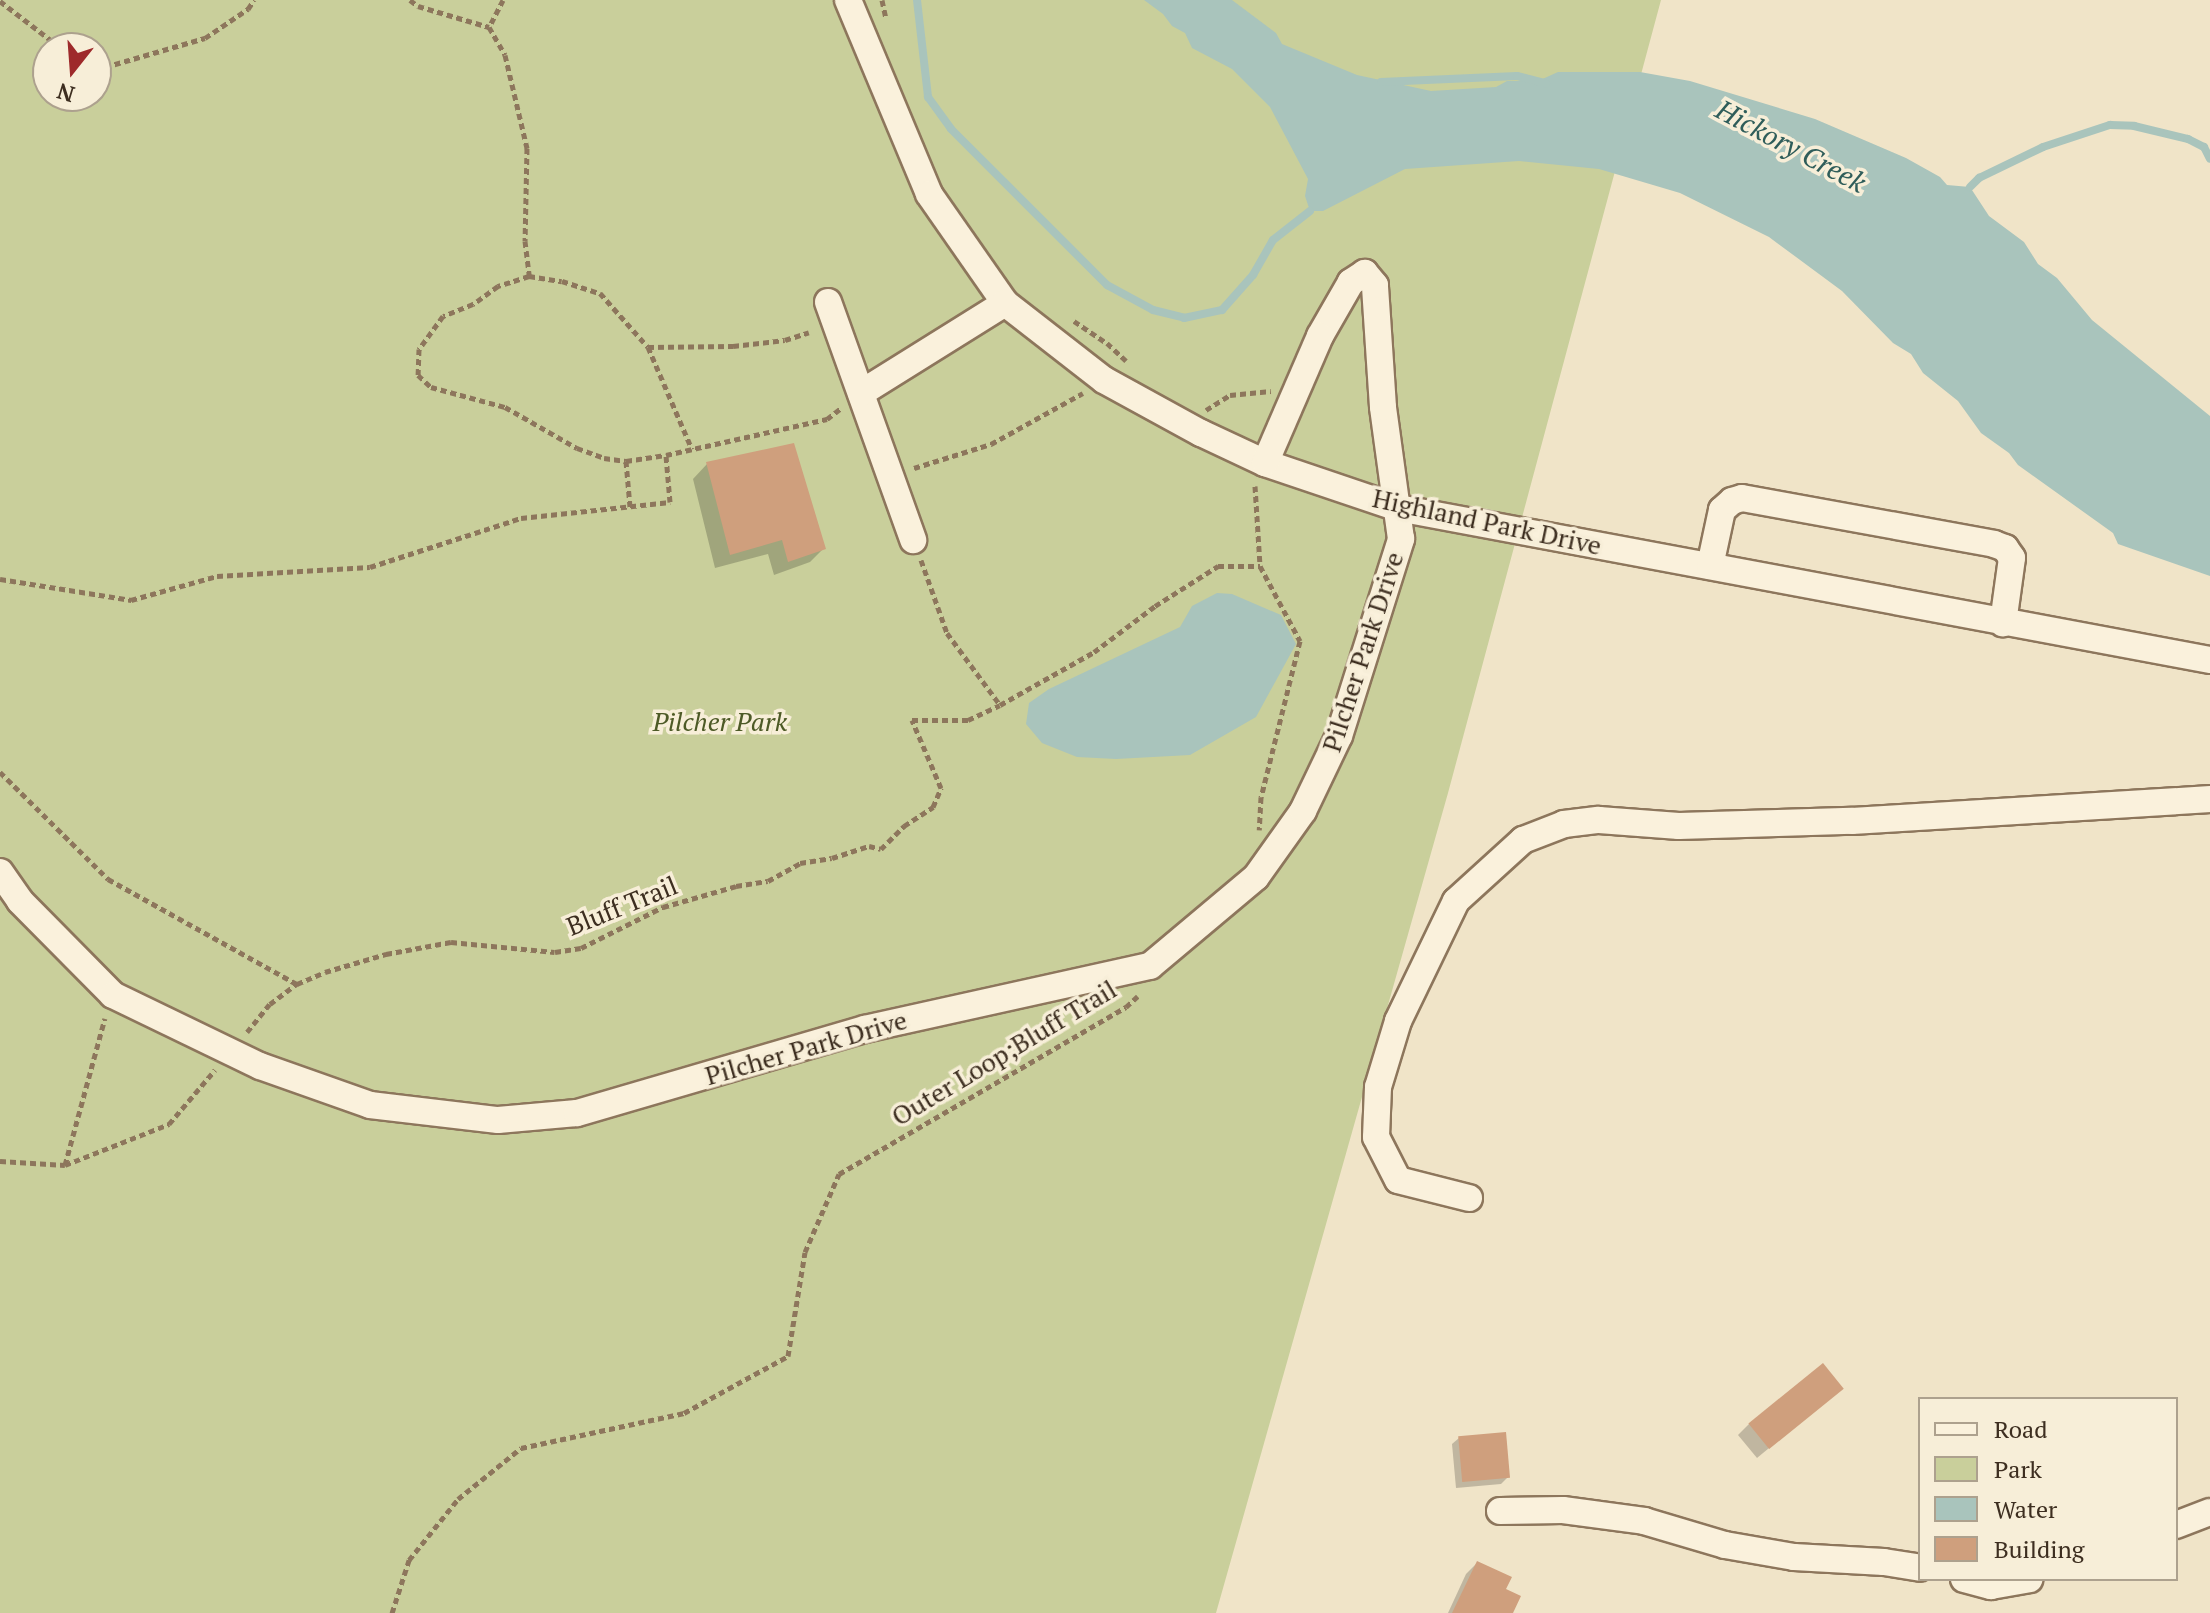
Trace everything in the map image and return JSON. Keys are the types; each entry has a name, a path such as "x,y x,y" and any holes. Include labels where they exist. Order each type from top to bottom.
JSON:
{"street":[{"name":"Highland Park Drive","path":"848,0 929,194 1005,303 1104,380 1260,470 1398,508 2210,660"},
{"name":"Pilcher Park Drive","path":"0,872 20,901 113,995 260,1066 370,1105 498,1120 577,1113 865,1029 1150,966 1256,877 1303,811 1339,736 1354,691 1401,539 1383,407 1375,285 1365,273 1351,282 1320,336 1296,394"},
{"path":"828,302 913,540"},
{"path":"861,393 1005,303"},
{"path":"1260,470 1296,394"},
{"path":"1710,566 1722,510 1742,498 1994,544 2005,548 2012,558 2003,623"},
{"path":"1469,1198 1398,1180 1376,1137 1378,1087 1398,1021 1456,901 1523,840 1564,824 1599,820 1679,826 1852,821 2210,799"},
{"path":"1500,1511 1563,1510 1644,1521 1725,1545 1794,1557 1884,1562 1918,1568"},
{"path":"2178,1524 2210,1512"},
{"path":"1972,1581 1991,1586 2018,1581"}],"path":[{"path":"112,65 205,38 248,9 254,0"},
{"path":"410,0 418,6 489,27 505,55 527,148 525,241 529,276"},
{"path":"489,27 503,0"},
{"path":"882,0 888,31"},
{"path":"0,1 40,32"},
{"path":"692,449 648,347 600,293 562,281 529,276 498,286 473,304 443,316 419,349 418,375 431,387 505,407 577,448 626,461 666,455 827,419 861,393"},
{"path":"1072,320 1107,343 1127,362"},
{"path":"648,347 733,346 785,340 809,332"},
{"path":"890,475 991,444 1104,380"},
{"path":"1184,424 1230,395 1259,389 1296,394"},
{"path":"0,579 131,600 217,576 370,567 521,518 670,502 666,455"},
{"path":"626,461 630,507"},
{"path":"1258,837 1261,797 1300,641 1260,566 1260,470"},
{"path":"913,540 947,633 1000,705 1094,652 1155,606 1218,566 1260,566"},
{"name":"Bluff Trail","path":"0,1161 65,1165 169,1124 270,1004 297,984 386,954 451,942 555,952 581,948 663,907 736,886 768,881 800,863 832,858 869,846 881,849 904,826 933,807 941,788 912,720 968,720 1000,705"},
{"path":"0,772 108,879 297,984"},
{"name":"Outer Loop;Bluff Trail","path":"392,1613 409,1560 458,1499 521,1448 684,1413 788,1356 805,1252 839,1174 1126,1007 1150,985"},
{"path":"65,1165 113,995"}],"green space":[{"name":"Pilcher Park","path":"0,0 1661,0 1448,793 1216,1613 0,1613"}],"water":[{"path":"1144,0 1232,0 1276,33 1282,44 1357,75 1431,91 1496,87 1507,81 1538,81 1558,72 1640,72 1690,81 1815,119 1906,158 1940,177 1947,185 1970,187 1989,216 2024,242 2038,264 2057,278 2092,320 2210,416 2210,576 2118,544 2113,533 2018,465 2009,453 1981,433 1958,401 1923,373 1911,354 1893,343 1842,291 1769,237 1680,193 1599,169 1519,161 1405,169 1323,211 1310,211 1305,196 1308,179 1270,107 1232,69 1192,48 1185,33 1172,26 1163,14"},
{"path":"1217,593 1232,594 1281,615 1296,644 1256,717 1190,755 1116,759 1077,757 1042,743 1026,724 1029,703 1049,689 1180,627 1192,606"}],"building":[{"path":"794,443 826,549 788,562 782,540 730,555 706,462"},
{"path":"1823,1363 1844,1389 1769,1449 1748,1423"},
{"path":"1506,1432 1510,1478 1462,1482 1458,1436"},
{"path":"1477,1561 1512,1577 1506,1589 1521,1596 1513,1613 1452,1613"}],"waterway":[{"path":"917,0 928,97 951,129 1107,285 1153,310 1184,318 1222,310 1253,275 1273,240 1310,211"},
{"name":"Hickory Creek","path":"1381,82 1517,76 1546,83"},
{"path":"1970,187 1979,178 2043,147 2110,125 2134,126 2188,139 2204,147 2210,159"}]}
